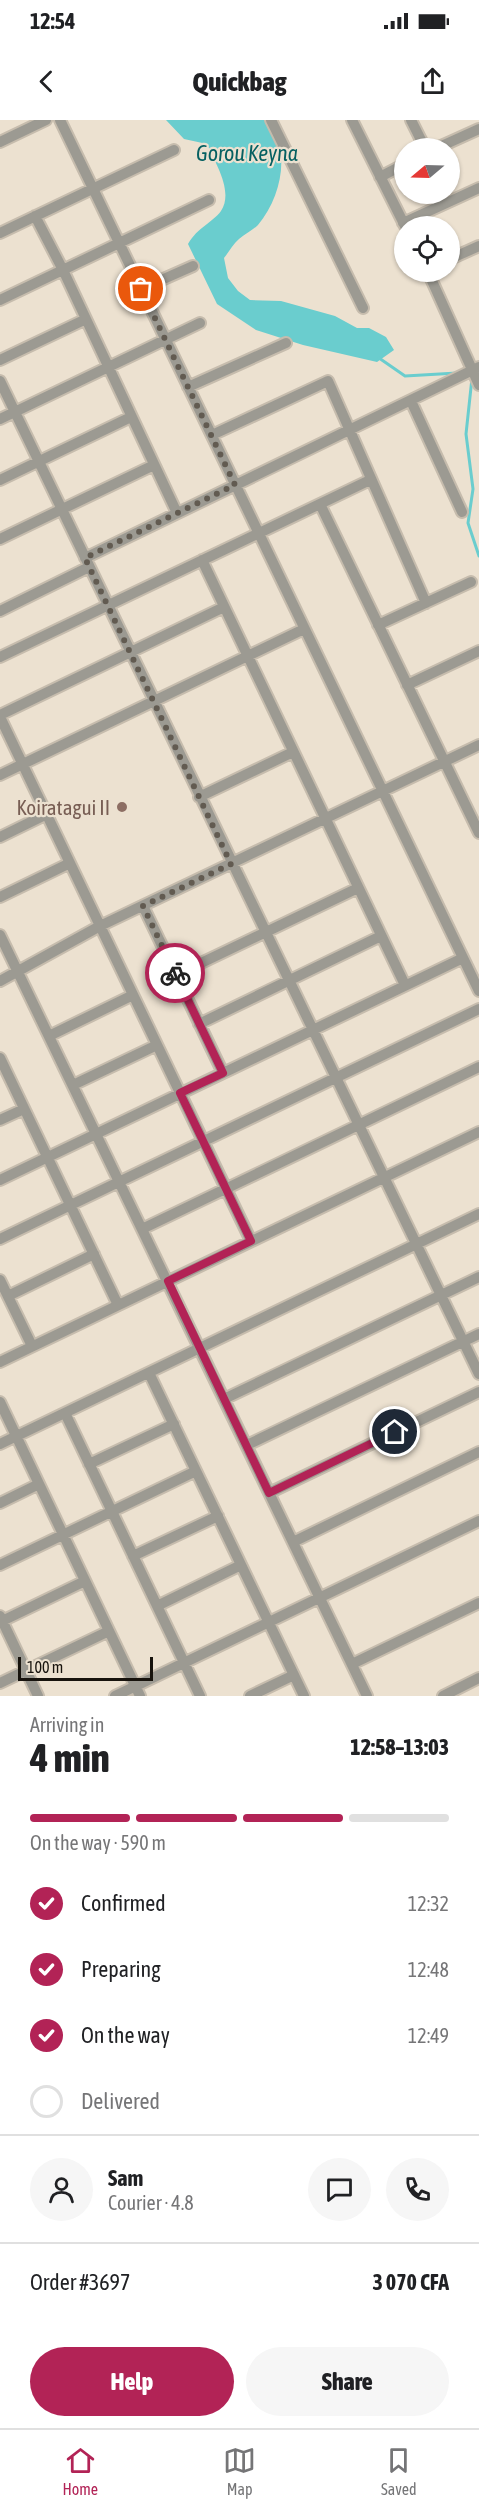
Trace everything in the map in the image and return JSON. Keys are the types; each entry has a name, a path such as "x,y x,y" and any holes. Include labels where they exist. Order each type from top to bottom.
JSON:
{"street":[{"path":"0,142 46,120"},
{"path":"60,120 479,991"},
{"path":"271,120 363,308"},
{"path":"352,120 400,216"},
{"path":"411,120 420,138"},
{"path":"459,138 479,129"},
{"path":"0,233 174,150"},
{"path":"380,177 394,170"},
{"path":"422,216 479,188"},
{"path":"0,300 209,200"},
{"path":"35,216 63,270 84,320 177,513"},
{"path":"460,255 479,246"},
{"path":"141,289 194,266"},
{"path":"433,282 476,369 479,385"},
{"path":"0,360 84,320"},
{"path":"0,419 200,323"},
{"path":"188,387 286,343"},
{"path":"0,611 177,513 476,369"},
{"path":"0,381 479,1374"},
{"path":"212,435 328,381 426,603"},
{"path":"411,401 462,512"},
{"path":"0,480 131,417"},
{"path":"0,539 154,465"},
{"path":"0,657 370,480"},
{"path":"320,504 479,831"},
{"path":"202,560 405,985"},
{"path":"378,625 471,582"},
{"path":"224,608 0,716 251,1241"},
{"path":"0,775 304,629"},
{"path":"407,685 479,651"},
{"path":"0,981 100,926 479,745"},
{"path":"199,797 293,752"},
{"path":"0,837 47,814"},
{"path":"0,897 70,863"},
{"path":"176,975 358,888"},
{"path":"143,906 223,1073"},
{"path":"0,935 368,1696"},
{"path":"199,1024 381,936"},
{"path":"0,1180 463,958"},
{"path":"49,1036 133,995"},
{"path":"0,1239 479,1009"},
{"path":"73,1085 157,1045"},
{"path":"0,1060 118,1305"},
{"path":"142,1229 479,1067"},
{"path":"0,1120 24,1109"},
{"path":"0,1362 479,1132"},
{"path":"0,1444 479,1214"},
{"path":"8,1296 94,1254"},
{"path":"224,1399 479,1277"},
{"path":"0,1280 32,1346"},
{"path":"247,1445 479,1334"},
{"path":"149,1372 304,1696"},
{"path":"269,1493 479,1392"},
{"path":"0,1402 138,1691"},
{"path":"65,1413 200,1696"},
{"path":"89,1464 174,1424"},
{"path":"293,1542 479,1452"},
{"path":"0,1565 196,1471"},
{"path":"0,1503 39,1484"},
{"path":"133,1556 218,1516"},
{"path":"115,1696 138,1691 184,1663 479,1521"},
{"path":"157,1606 241,1565"},
{"path":"38,1696 1,1620 86,1581"},
{"path":"352,1664 479,1603"},
{"path":"0,1683 109,1631"},
{"path":"250,1696 294,1675"},
{"path":"442,1696 479,1678"}],"water":[{"name":"Gorou Keyna","path":"166,120 268,120 280,145 281,173 278,187 273,201 258,225 237,241 224,258 228,278 238,291 250,300 281,301 335,316 357,328 369,328 386,337 394,350 377,362 303,345 256,330 217,304 188,244 196,233 221,211 225,195 222,177 207,144 184,139"}],"waterway":[{"path":"379,358 405,376 457,373"},
{"path":"472,378 466,434 473,489 468,523 479,556"}],"way so far":[{"path":"141,289 235,485 85,558 231,864 143,906 175,973"}],"place":[{"name":"Koiratagui II","path":"122,807"}],"route":[{"path":"175,973 223,1073 180,1093 251,1241 168,1281 269,1493 395,1432"}]}
